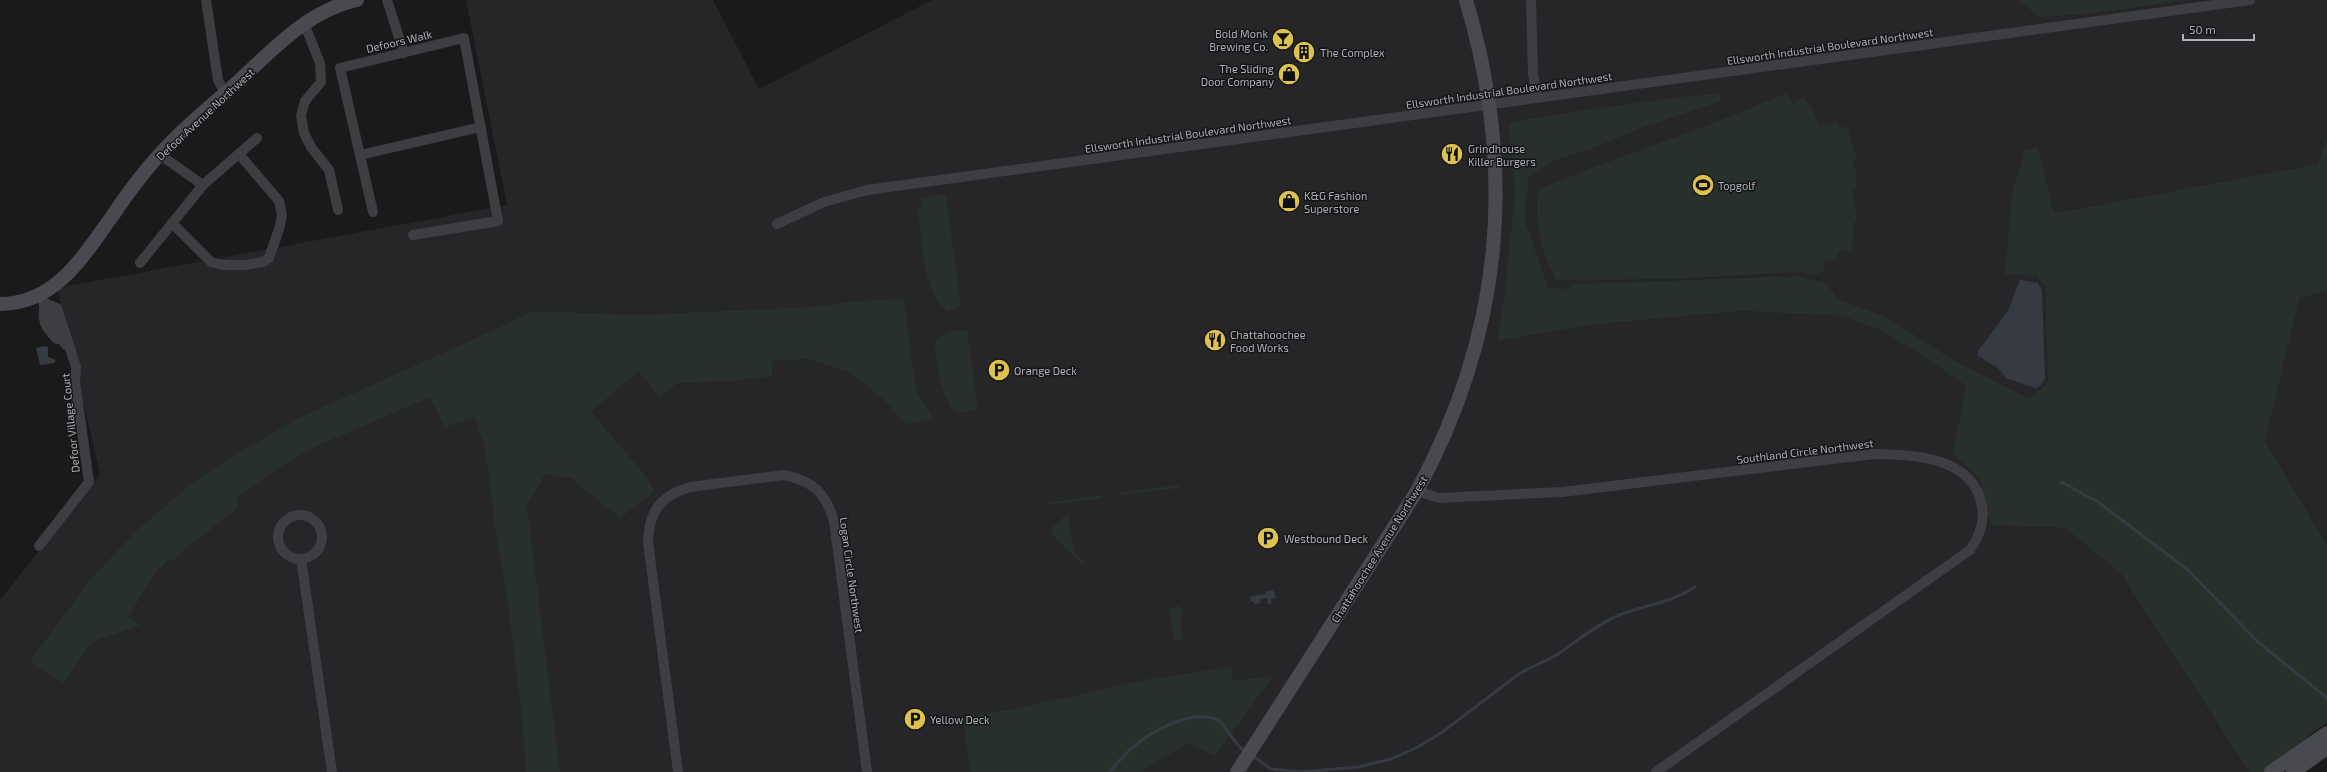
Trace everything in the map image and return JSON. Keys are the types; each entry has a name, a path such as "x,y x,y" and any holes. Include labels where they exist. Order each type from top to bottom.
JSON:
{"street":[{"path":"206,0 218,80 225,93"},
{"name":"Defoor Avenue Northwest","path":"0,304 42,298 77,266 127,195 159,154 304,23 324,11 356,0"},
{"path":"387,0 404,53"},
{"name":"Chattahoochee Avenue Northwest","path":"1239,770 1417,491 1438,451 1460,398 1475,349 1487,299 1494,248 1496,207 1495,156 1490,104 1484,69 1466,0"},
{"path":"1531,0 1533,73 1537,98"},
{"name":"Ellsworth Industrial Boulevard Northwest","path":"777,224 824,202 867,190 2250,0"},
{"path":"304,23 320,64 321,82 305,101 301,115 304,133 316,155 329,170 338,210"},
{"name":"Defoors Walk","path":"373,212 340,68 464,38 482,126 498,221 413,235"},
{"path":"360,155 482,126"},
{"path":"140,263 202,185 257,138"},
{"path":"159,154 202,185"},
{"path":"172,223 211,262 222,266 245,265 262,262 269,258 280,226 282,215 279,201 239,154"},
{"path":"42,298 42,316 48,330 71,351"},
{"name":"Defoor Village Court","path":"38,546 89,482 76,381 76,367 57,308 42,298"},
{"name":"Southland Circle Northwest","path":"1417,491 1439,498 1562,492 1874,454 1924,457 1948,464 1966,475 1975,486 1980,498 1983,514 1979,536 1970,550 1656,772"},
{"name":"Logan Circle Northwest","path":"678,772 648,542 648,526 657,508 664,500 675,492 690,487 784,474 799,478 811,484 821,492 829,506 834,521 867,772"},
{"path":"299,515 306,516 318,525 322,539 316,552 301,559 289,557 284,552 278,540 278,532 286,520 299,515"},
{"path":"301,559 332,772"},
{"path":"2271,772 2327,734"},
{"path":"2294,772 2327,748"}],"shaded area":[{"path":"466,0 713,0 759,89 932,0 2327,0 2327,139 2319,164 2054,213 2038,147 2005,275 2036,276 2045,287 2048,382 2030,399 1955,361 1889,318 1838,299 1826,283 1797,276 1574,284 1582,326 1741,311 1841,316 1880,330 1966,386 1952,454 1979,478 1991,524 2065,528 2121,574 2249,772 0,772 0,600 100,474 57,288 507,205"},
{"path":"2019,0 2188,0 2087,14 2039,17"},
{"name":"Topgolf","path":"1787,93 1794,104 1803,97 1814,112 1820,127 1837,122 1840,128 1847,126 1857,158 1852,162 1856,172 1856,189 1853,191 1857,222 1854,222 1852,252 1839,249 1835,261 1825,259 1824,270 1819,274 1792,272 1674,279 1556,280 1546,258 1538,226 1538,190"},
{"path":"1720,94 1721,101 1641,128 1591,149 1556,160 1529,176 1524,218 1548,288 1565,289 1574,284 1797,276 1826,283 1838,299 1889,318 1955,361 2030,399 2048,382 2045,287 2036,276 2005,275 2012,194 2025,150 2038,147 2054,213 2318,164 2327,139 2327,291 2300,298 2265,441 2327,545 2327,723 2312,733 2271,772 2249,772 2121,574 2065,528 1991,525 1979,478 1952,454 1966,386 1880,330 1841,316 1741,311 1582,326 1497,341 1504,300 1515,193 1509,123 1628,104"},
{"path":"946,194 960,300 960,306 947,312 932,291 928,278 922,250 918,210 922,207 921,198"},
{"path":"2020,280 2038,283 2042,290 2045,379 2039,387 2035,388 2006,378 1998,368 1978,356 1978,351 2008,311"},
{"path":"2327,291 2327,545 2265,441 2300,298"},
{"path":"904,299 916,390 934,419 906,424 882,398 849,372 807,359 772,361 772,376 735,381 677,383 660,397 638,371 591,412 645,475 655,491 620,518 571,478 545,474 527,505 560,772 526,772 521,707 505,583 498,549 485,449 475,417 445,427 430,397 317,446 277,469 236,498 239,507 184,550 173,562 169,559 161,568 159,567 128,617 140,625 92,642 63,683 30,661 91,579 138,529 195,481 233,456 301,417 492,331 532,311 637,315 811,307 858,301"},
{"path":"967,330 978,410 958,413 952,408 940,379 935,356 935,348 936,342 942,336 950,332"},
{"path":"43,346 48,347 48,357 56,360 54,363 40,365 36,348"},
{"path":"1178,485 1179,488 1119,495 1119,493"},
{"path":"1101,495 1101,498 1048,505 1047,503"},
{"path":"1068,513 1074,553 1085,562 1082,565 1051,533 1051,529"},
{"path":"1273,590 1276,598 1271,599 1272,603 1268,604 1267,598 1260,599 1261,603 1254,604 1254,601 1251,602 1251,596 1266,594 1266,591"},
{"path":"1178,606 1185,612 1180,621 1183,640 1174,641 1169,608"},
{"path":"1231,667 1233,681 1273,676 1215,756 1188,743 1139,772 970,772 963,717 1015,709 1149,679"}],"waterway":[{"path":"2061,482 2098,502 2188,570 2257,641 2327,698"},
{"path":"1253,756 1271,769 1301,772 1358,767 1391,759 1416,748 1441,733 1519,674 1558,654 1602,624 1627,612 1665,601 1685,593 1695,587"},
{"path":"1110,772 1125,754 1142,740 1171,724 1191,718 1205,717 1218,720 1241,749 1246,752"}],"place":[{"name":"Bold Monk Brewing Co.","path":"1283,39"},
{"name":"The Complex","path":"1304,52"},
{"name":"The Sliding Door Company","path":"1289,74"},
{"name":"Grindhouse Killer Burgers","path":"1452,154"},
{"name":"Topgolf","path":"1703,185"},
{"name":"K&G Fashion Superstore","path":"1289,201"},
{"name":"Chattahoochee Food Works","path":"1215,340"},
{"name":"Orange Deck","path":"999,370"},
{"name":"Westbound Deck","path":"1268,538"},
{"name":"Yellow Deck","path":"915,719"}]}
